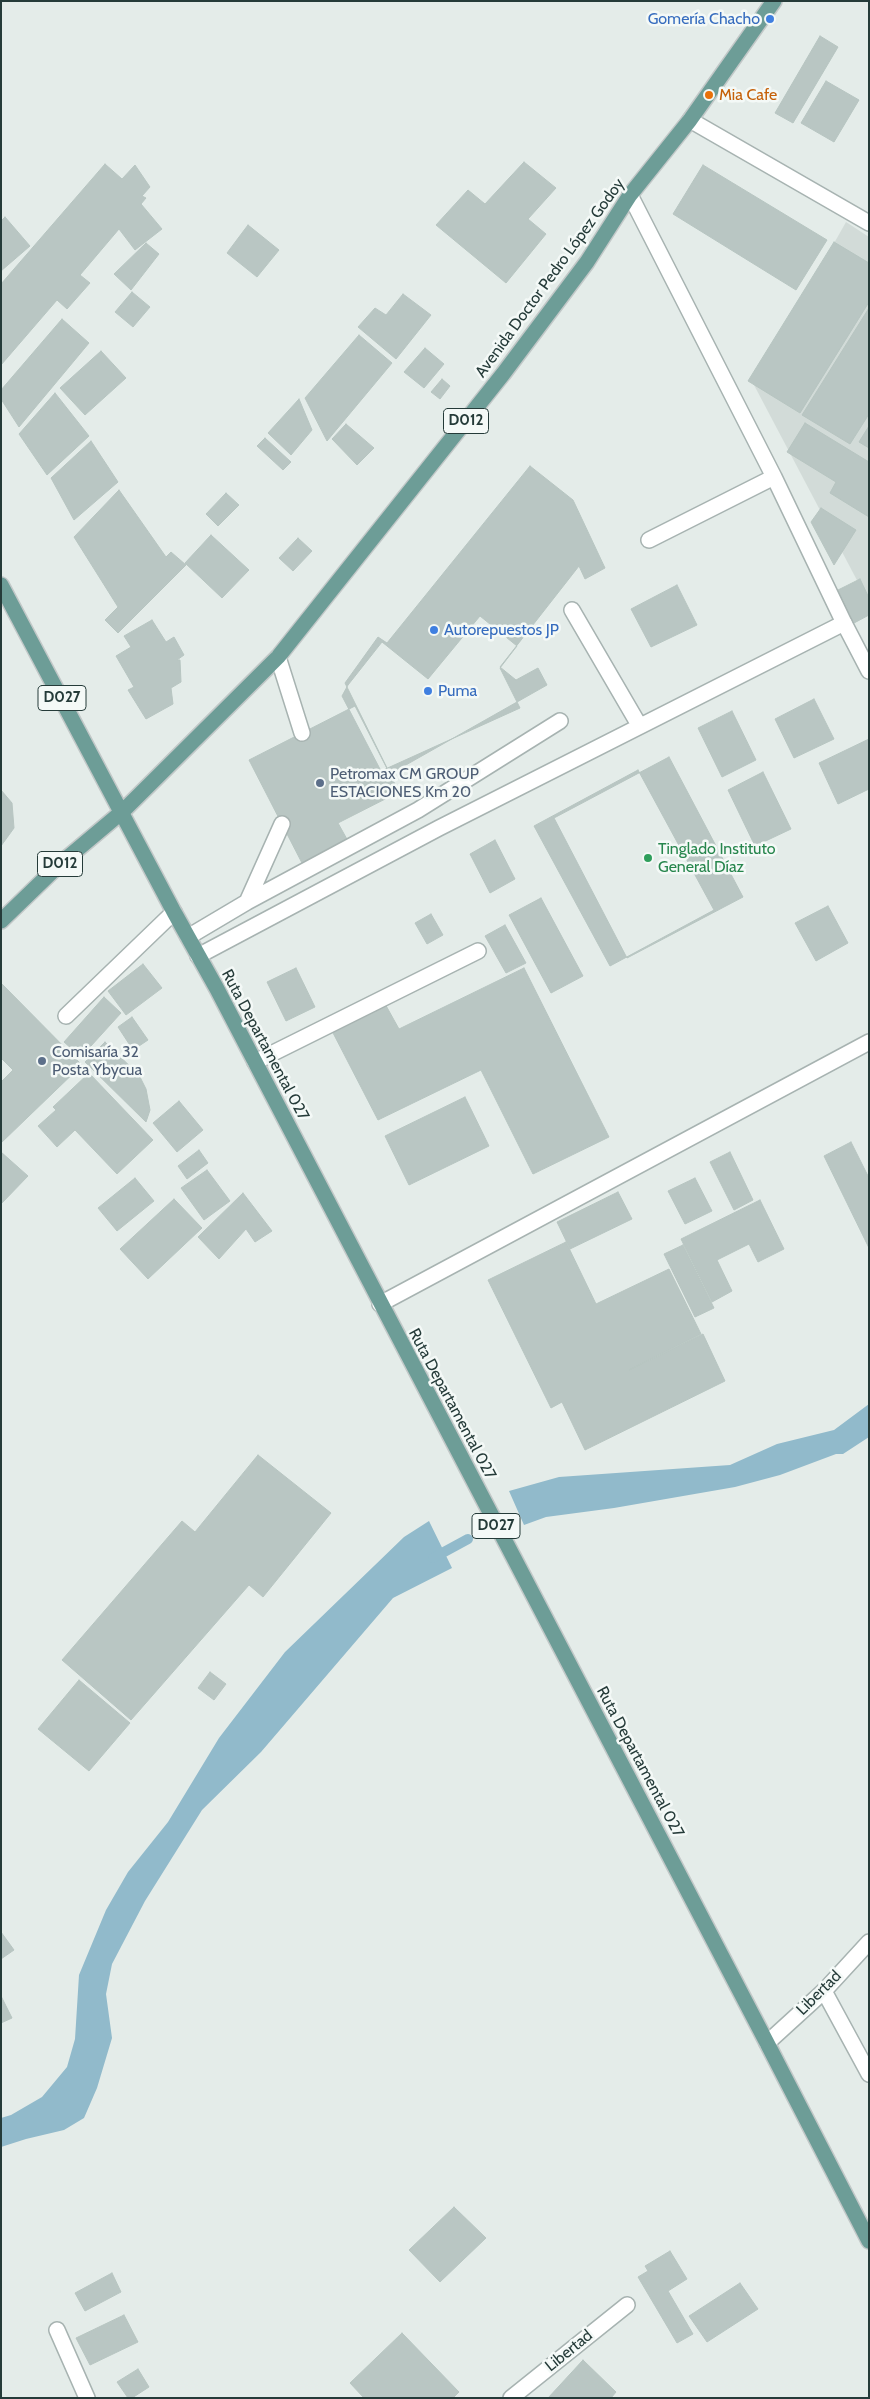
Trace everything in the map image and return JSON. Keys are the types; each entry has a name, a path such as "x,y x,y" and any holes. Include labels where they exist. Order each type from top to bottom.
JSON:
{"main road":[{"name":"Avenida Doctor Pedro López Godoy","path":"122,811 278,657 503,374 586,262 630,195 690,120 774,1"},
{"name":"Ruta Departamental 027","path":"1,585 255,1062 768,2043 869,2241"},
{"name":"D012","path":"1,921 39,883 122,811"}],"street":[{"path":"690,120 869,223"},
{"path":"630,195 774,477 869,671"},
{"path":"649,540 774,477"},
{"path":"572,610 639,725"},
{"path":"198,956 439,828 639,725 844,623"},
{"path":"278,657 302,733"},
{"path":"188,937 248,902 418,810 560,721"},
{"path":"248,902 282,824"},
{"path":"66,1016 174,912"},
{"path":"255,1062 478,951"},
{"path":"380,1304 869,1042"},
{"name":"Libertad","path":"768,2043 824,1991 869,1942"},
{"path":"824,1991 869,2074"},
{"name":"Libertad","path":"511,2398 627,2305"},
{"path":"57,2330 87,2398"}],"shaded area":[{"path":"846,222 869,237 869,603 754,385"}],"water":[{"path":"869,1404 869,1437 843,1454 836,1454 780,1475 735,1487 614,1508 546,1517 524,1525 509,1491 559,1477 730,1465 777,1444 834,1430"},
{"path":"429,1521 452,1568 393,1598 261,1752 202,1810 145,1901 112,1964 106,1994 112,2038 97,2088 84,2118 64,2130 1,2147 1,2118 11,2115 42,2097 67,2067 75,2039 79,1975 106,1910 128,1872 168,1822 219,1738 285,1652 404,1537"}],"building":[{"path":"820,36 838,47 793,123 775,113"},
{"path":"826,81 859,100 834,142 801,123"},
{"path":"524,162 556,188 528,219 546,234 506,283 436,225 468,190 485,204"},
{"path":"105,164 122,179 135,165 150,187 142,196 146,198 141,204 162,229 135,250 119,229 80,275 90,283 67,309 57,300 1,365 1,284"},
{"path":"703,165 827,240 796,290 673,214"},
{"path":"5,217 30,246 1,271 1,221"},
{"path":"248,225 279,250 257,277 227,253"},
{"path":"834,242 869,263 869,302 800,413 748,381"},
{"path":"146,243 159,254 131,290 114,274"},
{"path":"132,292 150,307 133,327 115,312"},
{"path":"403,294 431,315 396,359 358,327 375,308 386,315"},
{"path":"869,308 869,414 850,444 802,415"},
{"path":"62,319 89,343 19,427 1,399 1,390"},
{"path":"359,335 392,363 327,441 305,398"},
{"path":"425,348 444,364 424,388 404,372"},
{"path":"101,351 126,378 85,415 60,388"},
{"path":"442,379 450,386 440,399 431,392"},
{"path":"55,393 89,436 47,475 19,434"},
{"path":"299,399 312,430 291,455 268,433"},
{"path":"805,423 869,462 869,517 830,493 836,482 787,452"},
{"path":"346,424 374,448 357,465 332,439"},
{"path":"869,426 869,448 859,442"},
{"path":"265,438 291,462 283,470 257,446"},
{"path":"91,441 118,482 74,520 51,478"},
{"path":"530,466 573,500 605,568 585,579 579,566 500,667 516,680 538,668 547,685 390,774 345,683 378,637 387,643"},
{"path":"119,490 166,557 171,552 186,565 118,633 105,620 118,607 74,537"},
{"path":"226,493 239,505 218,526 206,514"},
{"path":"821,508 856,530 834,565 811,522"},
{"path":"211,535 249,570 222,598 185,563"},
{"path":"298,538 312,551 293,571 279,558"},
{"path":"860,579 869,598 869,615 854,623 838,590"},
{"path":"677,585 697,625 651,647 631,609"},
{"name":"Puma","path":"480,616 517,646 500,668 520,708 381,771 342,696 348,685 382,642 428,679"},
{"path":"152,620 166,642 174,637 184,655 177,660 180,660 181,682 171,688 173,704 146,719 128,690 134,687 116,656 131,647 124,636"},
{"path":"814,699 834,739 794,758 775,719"},
{"path":"355,706 399,792 338,823 348,841 303,865 249,760"},
{"path":"732,711 756,760 722,777 698,728"},
{"path":"869,739 869,789 838,804 819,763"},
{"name":"Tinglado Instituto General Díaz","path":"669,757 743,897 627,958 554,818"},
{"name":"Tinglado Instituto General Díaz","path":"638,770 714,910 610,966 534,826"},
{"path":"763,772 791,829 755,846 728,790"},
{"path":"1,790 12,803 14,828 1,846"},
{"path":"495,840 515,879 490,893 470,854"},
{"path":"541,898 583,976 551,993 509,915"},
{"path":"828,906 848,943 816,961 795,923"},
{"path":"431,914 443,935 427,944 415,923"},
{"path":"505,925 526,963 506,973 485,936"},
{"path":"143,964 162,988 126,1015 108,991"},
{"path":"296,968 315,1007 286,1021 267,982"},
{"path":"524,968 609,1137 533,1174 481,1070 378,1120 331,1029 384,1002 399,1029"},
{"name":"Comisaría 32 Posta Ybycua","path":"1,983 82,1065 1,1143 1,1082 13,1070 1,1058"},
{"path":"104,997 121,1013 81,1057 64,1042"},
{"path":"132,1017 148,1040 133,1050 118,1027"},
{"path":"105,1042 139,1075 146,1089 150,1110 146,1122 85,1062"},
{"path":"89,1073 153,1140 117,1174 75,1130 57,1147 38,1126 56,1110 53,1107"},
{"path":"465,1097 489,1146 409,1185 385,1136"},
{"path":"179,1101 203,1130 177,1152 153,1123"},
{"path":"851,1142 869,1178 869,1248 824,1156"},
{"path":"199,1150 208,1163 187,1179 178,1166"},
{"path":"1,1152 28,1176 1,1204"},
{"path":"730,1152 753,1200 734,1210 710,1162"},
{"path":"207,1170 230,1201 204,1220 181,1188"},
{"path":"135,1178 154,1201 117,1231 98,1208"},
{"path":"695,1178 712,1211 685,1224 668,1191"},
{"path":"618,1192 632,1219 570,1249 557,1222"},
{"path":"243,1193 272,1231 255,1242 246,1229 219,1259 198,1237"},
{"path":"174,1199 202,1228 148,1279 120,1249"},
{"path":"760,1200 784,1249 758,1262 749,1244 717,1260 732,1291 712,1302 681,1239"},
{"path":"566,1242 596,1304 669,1269 701,1334 629,1370 703,1334 725,1381 585,1450 562,1402 551,1408 488,1280"},
{"path":"683,1245 714,1308 695,1317 664,1254"},
{"path":"258,1455 331,1513 263,1597 249,1585 131,1720 62,1660 182,1521 195,1532"},
{"path":"210,1672 226,1684 214,1700 198,1688"},
{"path":"79,1680 130,1723 89,1771 38,1729"},
{"path":"1,1932 14,1950 1,1959"},
{"path":"1,1996 12,2018 1,2023"},
{"path":"454,2207 486,2238 440,2282 409,2250"},
{"path":"670,2251 687,2279 668,2291 693,2334 677,2343 638,2277 648,2271 645,2266"},
{"path":"112,2273 121,2292 85,2311 75,2293"},
{"path":"740,2283 758,2309 707,2342 689,2316"},
{"path":"124,2315 138,2342 90,2365 76,2338"},
{"path":"402,2333 459,2392 453,2398 364,2398 350,2383"},
{"path":"583,2360 616,2392 611,2398 548,2398"},
{"path":"138,2369 149,2387 132,2398 128,2398 117,2382"}],"waterway":[{"path":"433,1558 468,1539"}],"place":[{"name":"Gomería Chacho","path":"770,19"},
{"name":"Mia Cafe","path":"709,95"},
{"name":"Autorepuestos JP","path":"434,630"},
{"name":"Puma","path":"428,691"},
{"name":"Petromax CM GROUP ESTACIONES Km 20","path":"320,783"},
{"name":"Tinglado Instituto General Díaz","path":"648,858"},
{"name":"Comisaría 32 Posta Ybycua","path":"42,1061"}]}
